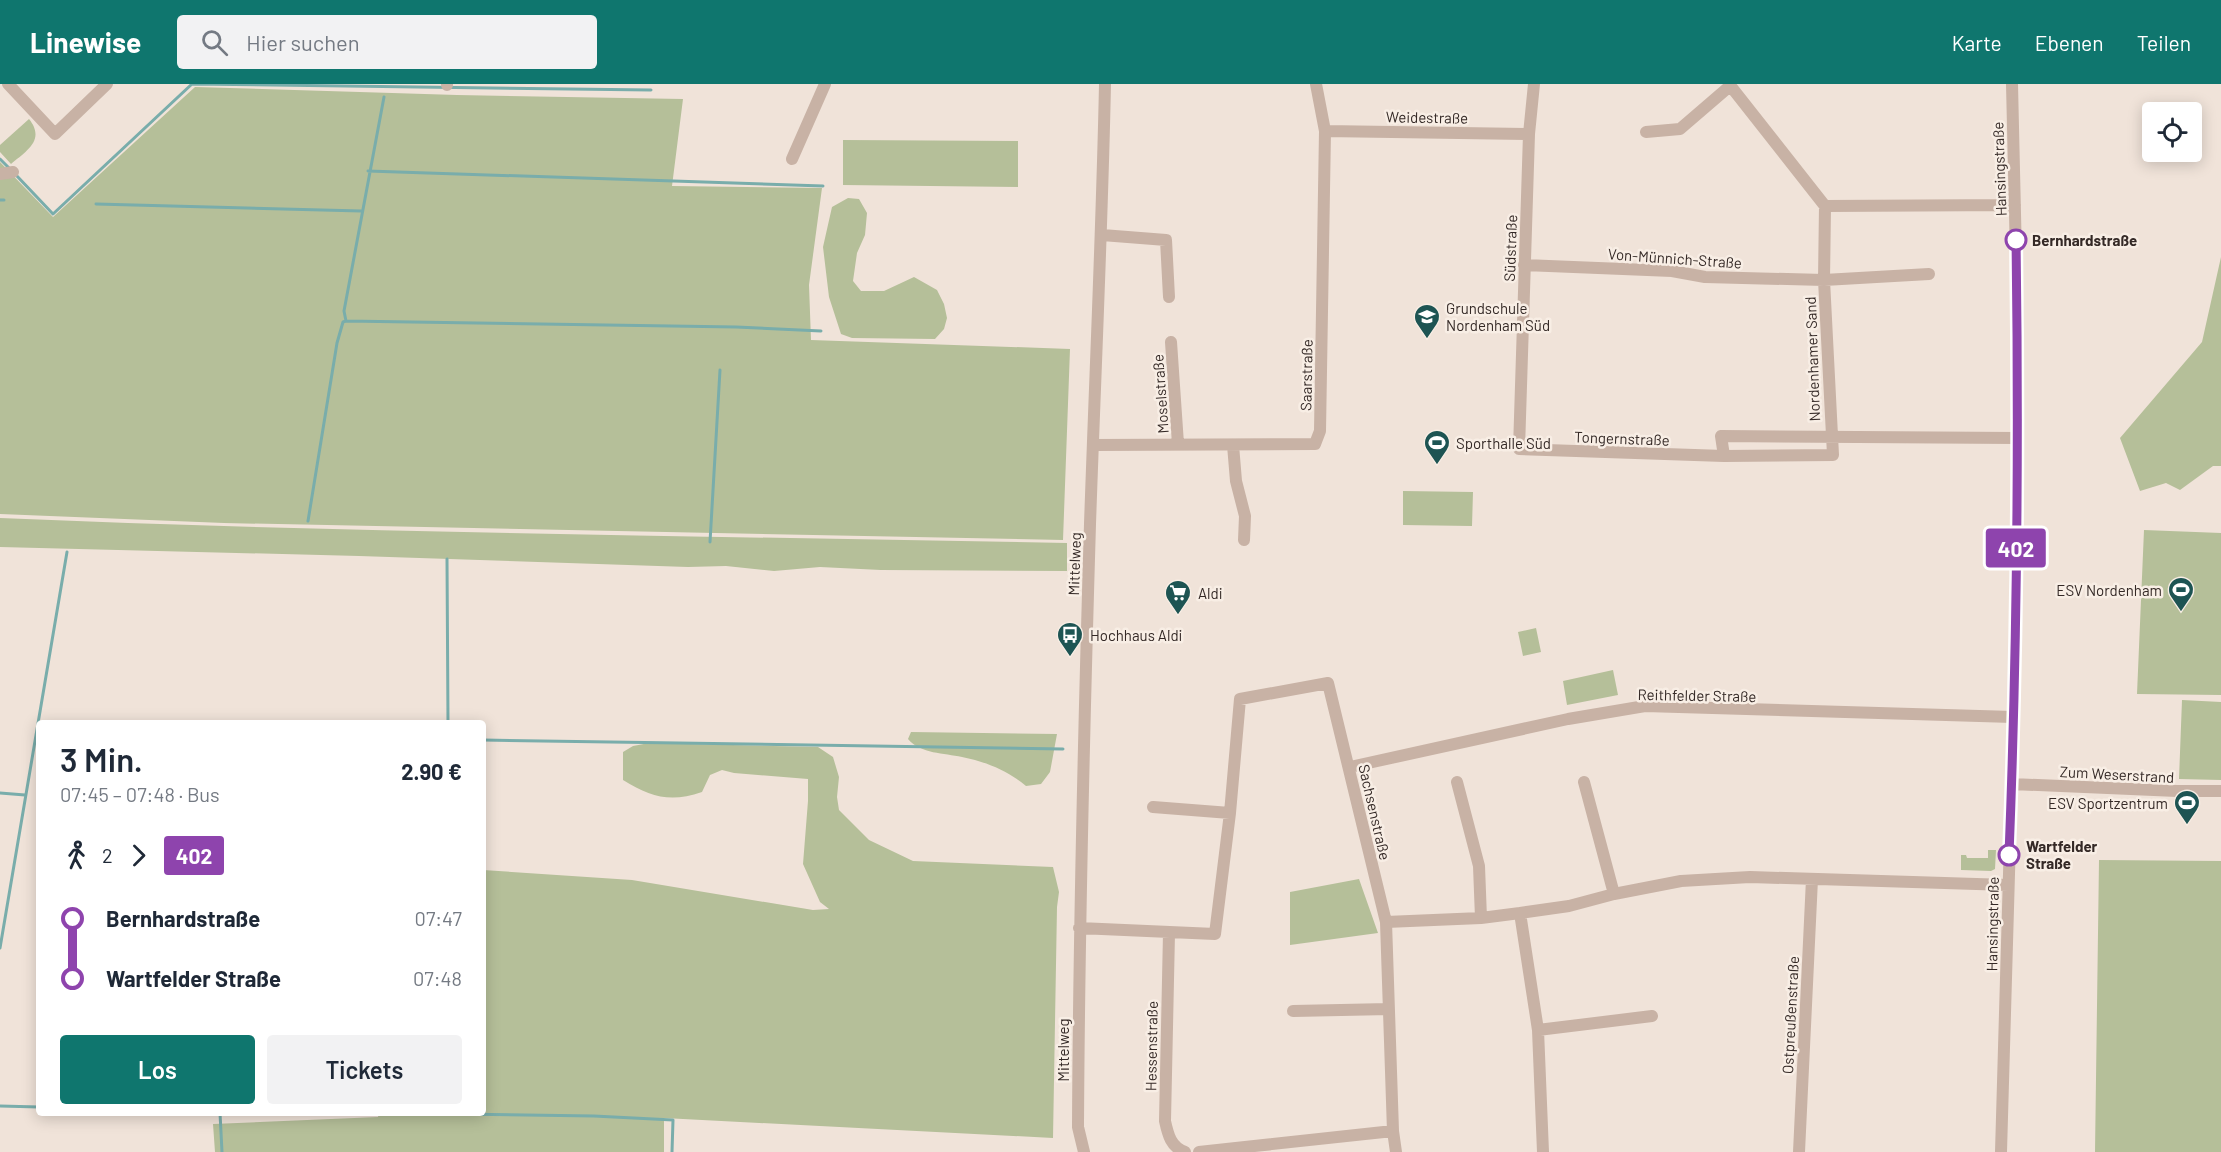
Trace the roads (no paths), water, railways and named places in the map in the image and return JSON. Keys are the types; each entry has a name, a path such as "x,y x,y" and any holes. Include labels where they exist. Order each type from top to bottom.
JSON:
{"street":[{"path":"8,84 55,134 106,84"},
{"path":"792,159 825,84"},
{"name":"Mittelweg","path":"1084,1152 1078,1127 1078,928 1102,235 1105,84"},
{"name":"Saarstraße","path":"1093,446 1315,444 1320,431 1325,131 1316,84"},
{"name":"Südstraße","path":"1519,449 1529,134 1534,84"},
{"name":"Hansingstraße","path":"2001,1152 2012,784 2018,343 2012,84"},
{"path":"1646,132 1680,129 1730,85 1825,206 2015,205"},
{"name":"Weidestraße","path":"1325,131 1529,134"},
{"name":"Nordenhamer Sand","path":"1825,206 1824,280 1831,436"},
{"path":"1102,235 1166,240 1169,297"},
{"name":"Von-Münnich-Straße","path":"1524,265 1672,271 1705,277 1824,280"},
{"name":"Nordenhamer Sand","path":"1824,280 1929,274"},
{"name":"Moselstraße","path":"1171,342 1178,444"},
{"path":"1724,456 1721,436 2016,438"},
{"name":"Tongernstraße","path":"1519,449 1724,456 1833,455 1831,436"},
{"path":"1233,445 1236,481 1245,516 1244,540"},
{"name":"Sachsenstraße","path":"1078,928 1215,934 1230,813 1240,699 1328,683 1386,922 1393,1131 1396,1152"},
{"name":"Reithfelder Straße","path":"1350,767 1568,719 1645,706 2013,717"},
{"path":"1458,782 1479,866 1481,918"},
{"path":"1584,782 1614,894"},
{"name":"Zum Weserstrand","path":"2012,784 2177,792 2221,791"},
{"path":"1153,807 1230,813"},
{"path":"1386,922 1481,918 1520,913 1569,906 1614,894 1681,881 1750,877 2008,885"},
{"name":"Ostpreußenstraße","path":"1799,1152 1812,879"},
{"path":"1520,913 1538,1030 1543,1152"},
{"name":"Hessenstraße","path":"1169,933 1165,1122 1168,1136 1176,1149 1185,1152"},
{"path":"1293,1011 1389,1009"},
{"path":"1538,1030 1652,1016"},
{"path":"1199,1152 1393,1131"}],"waterway":[{"path":"16,175 53,214 192,84 651,90"},
{"path":"308,521 337,343 343,322 346,321 344,311 384,97"},
{"path":"0,159 9,168"},
{"path":"368,171 823,186"},
{"path":"96,204 361,211"},
{"path":"346,321 736,327 821,331"},
{"path":"710,542 720,370"},
{"path":"39,720 67,552"},
{"path":"447,559 448,720"},
{"path":"0,948 36,735"},
{"path":"486,740 1063,749"},
{"path":"0,793 25,795"},
{"path":"0,1106 36,1107"},
{"path":"486,1114 673,1120 672,1152"},
{"path":"220,1116 222,1152"}],"place":[{"name":"Bernhardstraße","path":"2016,240"},
{"name":"Grundschule Nordenham Süd","path":"1427,340"},
{"name":"Sporthalle Süd","path":"1437,466"},
{"name":"ESV Nordenham","path":"2181,613"},
{"name":"Aldi","path":"1178,616"},
{"name":"Hochhaus Aldi","path":"1070,658"},
{"name":"ESV Sportzentrum","path":"2187,826"},
{"name":"Wartfelder Straße","path":"2009,855"}]}
